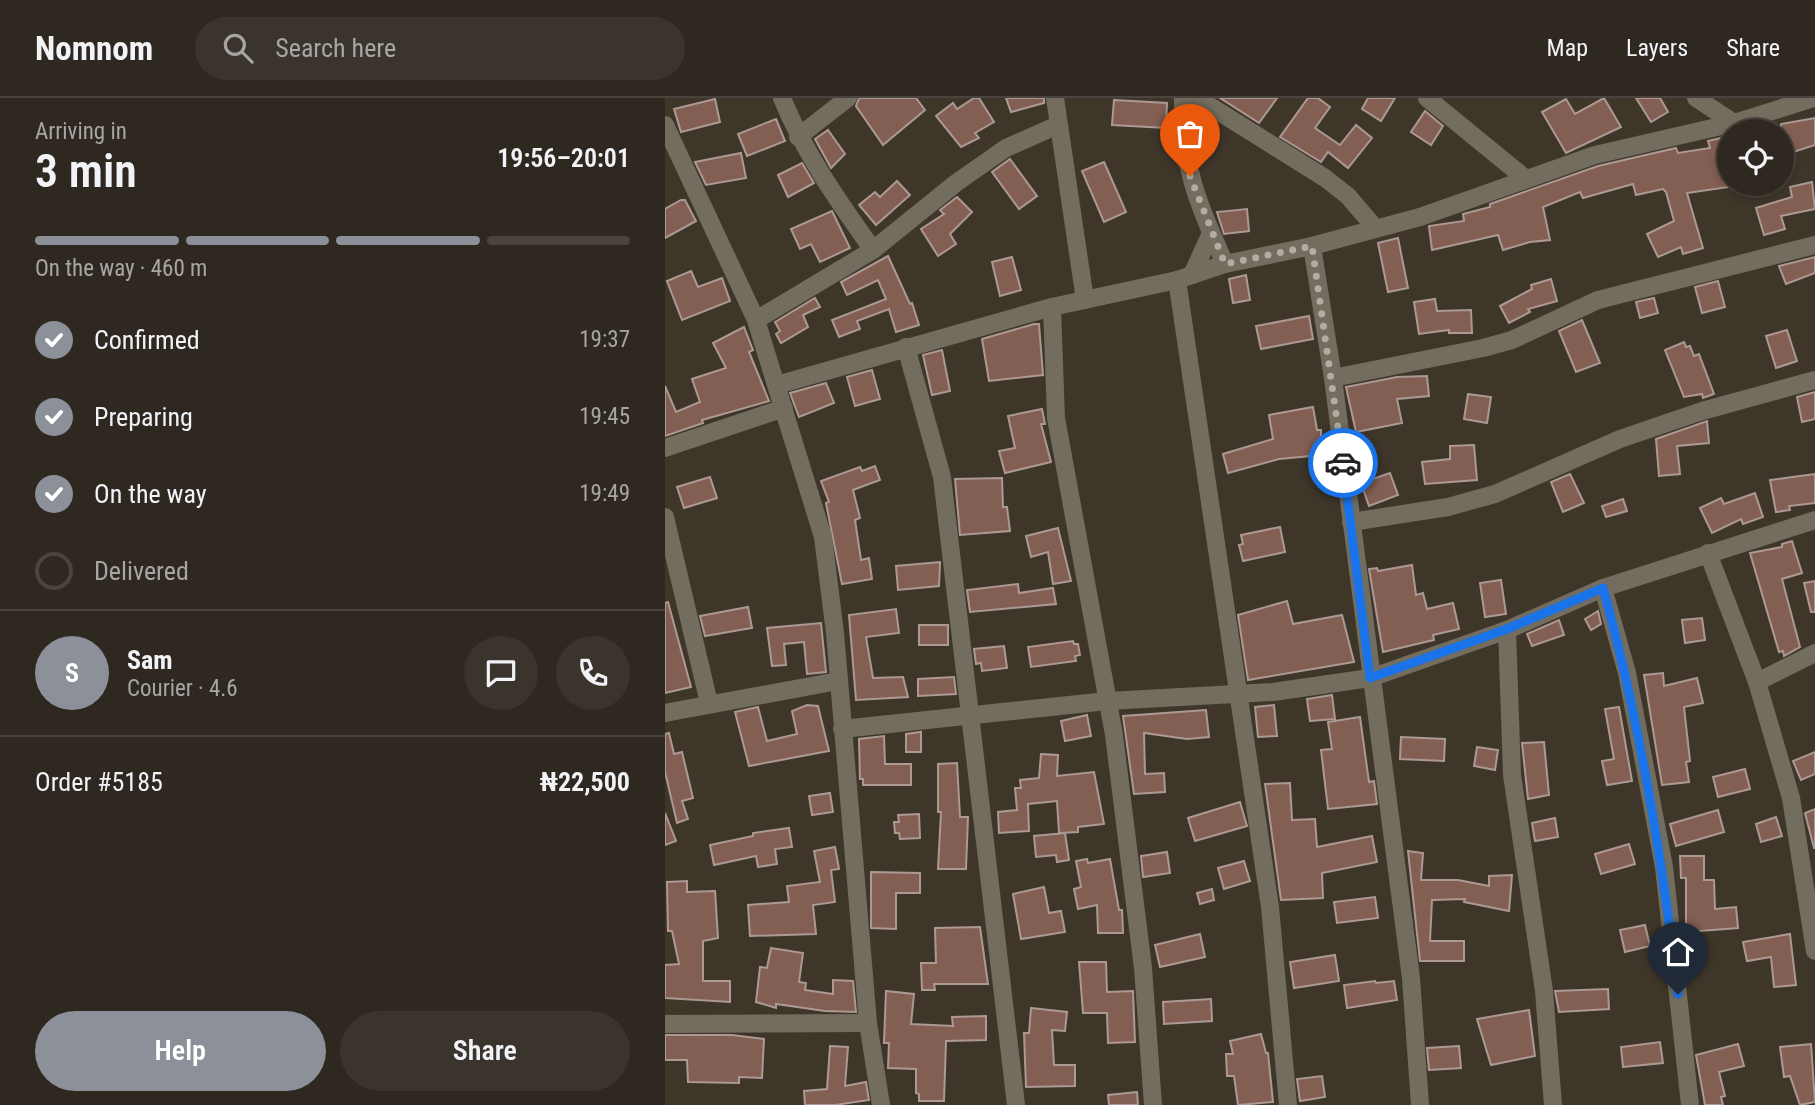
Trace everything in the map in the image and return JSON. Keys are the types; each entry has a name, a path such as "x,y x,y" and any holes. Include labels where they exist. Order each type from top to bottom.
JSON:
{"street":[{"path":"782,98 798,137 873,250"},
{"path":"798,137 848,98"},
{"path":"1055,98 1085,300"},
{"path":"1183,98 1184,155 1196,197 1225,264"},
{"path":"1197,98 1325,178 1348,196 1376,229"},
{"path":"1427,98 1526,179"},
{"path":"1696,98 1728,119"},
{"path":"1747,119 1814,98"},
{"path":"665,125 756,320 823,537 868,1023 881,1105"},
{"path":"756,320 873,250 956,183 1006,148 1058,125"},
{"path":"777,385 1052,307 1184,277 1225,264 1312,246 1420,217 1595,155 1717,127"},
{"path":"1211,233 1184,277 1269,907 1288,1105"},
{"path":"1333,378 1512,340 1598,300 1815,245"},
{"path":"1312,246 1333,378 1411,978 1420,1105"},
{"path":"1052,307 1056,418 1107,701 1143,968 1153,1105"},
{"path":"906,347 942,477 1016,1105"},
{"path":"1351,522 1448,507 1495,494 1620,439 1702,411 1815,380"},
{"path":"665,448 784,408"},
{"path":"665,517 709,703"},
{"path":"842,729 1107,701 1240,695 1370,678 1507,629 1603,588 1815,520"},
{"path":"1708,554 1757,682 1791,798 1815,951"},
{"path":"1603,588 1627,673 1664,867 1690,1105"},
{"path":"1507,629 1512,775 1543,991 1553,1105"},
{"path":"1757,682 1815,653"},
{"path":"665,713 838,681"},
{"path":"665,1024 868,1023"}],"building":[{"path":"859,98 916,98 925,110 883,145 856,106"},
{"path":"974,98 979,98 994,122 975,133 979,138 961,147 936,116 953,103 957,109"},
{"path":"1006,98 1044,98 1044,103 1011,112"},
{"path":"1220,98 1277,98 1259,123"},
{"path":"1308,98 1318,98 1330,107 1315,128 1340,145 1356,125 1372,138 1348,168 1328,152 1321,162 1280,137"},
{"path":"1368,98 1395,98 1381,121 1362,109"},
{"path":"1604,98 1621,127 1566,153 1542,112 1566,99 1575,114"},
{"path":"1636,98 1660,98 1668,112 1651,122"},
{"path":"715,99 720,122 681,132 674,109"},
{"path":"1114,100 1167,103 1166,128 1112,125"},
{"path":"1425,111 1443,126 1431,145 1411,132"},
{"path":"1815,118 1815,145 1794,152 1794,122"},
{"path":"776,119 785,141 747,156 738,134"},
{"path":"828,130 845,154 831,168 815,139"},
{"path":"1717,139 1717,189 1687,193 1703,248 1683,254 1681,247 1658,257 1647,234 1674,221 1666,192 1663,189 1636,195 1633,184 1583,198 1580,192 1543,207 1550,240 1530,242 1503,250 1498,235 1432,250 1429,226 1464,221 1463,214 1490,207 1490,204 1598,166 1676,148 1678,153 1710,148 1708,141"},
{"path":"741,153 746,178 706,185 695,162"},
{"path":"1010,159 1037,196 1019,209 992,172"},
{"path":"1104,162 1126,212 1104,222 1082,171"},
{"path":"802,163 814,183 788,197 778,175"},
{"path":"897,181 910,195 876,225 859,205 875,192 880,197"},
{"path":"1812,182 1815,209 1781,216 1785,229 1764,235 1756,208 1794,196 1794,186"},
{"path":"957,197 972,212 950,234 956,244 938,256 921,229 944,214 940,210"},
{"path":"685,200 696,221 665,238 665,209"},
{"path":"1247,209 1249,231 1224,234 1217,212"},
{"path":"832,211 850,248 820,262 811,244 800,249 791,229"},
{"path":"1398,238 1408,288 1388,292 1378,243"},
{"path":"888,256 910,304 912,303 919,325 896,332 889,309 857,321 860,329 839,337 832,320 886,299 878,280 847,295 841,282"},
{"path":"1012,257 1021,290 1000,296 992,262"},
{"path":"1815,257 1815,273 1786,284 1779,266"},
{"path":"691,271 698,287 722,278 730,301 682,320 667,281"},
{"path":"1246,275 1250,300 1233,303 1229,279"},
{"path":"1551,279 1557,301 1528,309 1530,312 1509,323 1500,306 1532,289 1531,285"},
{"path":"1718,281 1725,307 1702,313 1695,287"},
{"path":"815,298 820,307 803,315 808,327 781,343 776,334 780,331 775,322"},
{"path":"1654,298 1658,313 1640,318 1636,302"},
{"path":"1435,299 1437,311 1471,310 1472,333 1449,333 1449,330 1419,334 1414,302"},
{"path":"1309,316 1313,339 1261,349 1256,326"},
{"path":"1582,320 1600,363 1576,372 1559,331"},
{"path":"1039,324 1043,375 989,381 982,339"},
{"path":"744,327 753,350 749,352 769,401 702,420 703,423 665,436 665,386 676,412 700,402 692,379 726,368 713,343"},
{"path":"1787,330 1797,361 1776,368 1766,336"},
{"path":"1684,342 1686,347 1690,346 1694,356 1699,354 1714,394 1703,398 1702,394 1684,397 1665,350"},
{"path":"942,350 950,391 932,395 923,355"},
{"path":"872,370 880,399 855,406 847,377"},
{"path":"1427,376 1429,396 1397,399 1402,423 1356,432 1346,387 1397,377"},
{"path":"826,383 834,403 799,417 790,393"},
{"path":"1815,392 1815,419 1802,422 1797,397"},
{"path":"1468,394 1491,397 1487,423 1464,419"},
{"path":"1313,407 1317,430 1321,430 1321,455 1279,459 1228,473 1223,454 1273,439 1269,415"},
{"path":"1042,409 1045,424 1041,424 1051,462 1005,473 999,451 1015,448 1008,416"},
{"path":"1707,421 1709,443 1677,446 1680,474 1659,476 1656,439"},
{"path":"1474,445 1477,480 1425,484 1422,462 1450,459 1450,446"},
{"path":"875,466 880,480 853,490 860,518 855,520 861,560 869,558 872,579 842,584 826,503 829,502 821,481 860,467 862,471"},
{"path":"1390,473 1398,495 1369,506 1361,483"},
{"path":"1570,474 1584,503 1563,512 1551,482"},
{"path":"1815,474 1815,503 1789,506 1790,510 1776,512 1770,480"},
{"path":"710,477 717,498 684,508 677,487"},
{"path":"1002,478 1003,507 1007,507 1010,531 960,535 955,479"},
{"path":"1755,493 1763,517 1743,524 1741,519 1712,533 1700,508 1721,498 1724,504"},
{"path":"1623,499 1627,511 1606,517 1602,506"},
{"path":"1280,527 1285,552 1243,561 1239,545 1243,544 1241,535"},
{"path":"1058,528 1071,581 1053,584 1048,552 1031,557 1026,536"},
{"path":"1792,541 1802,573 1782,579 1800,647 1784,656 1783,651 1779,652 1750,553 1782,547 1782,544"},
{"path":"940,562 939,586 898,590 896,566"},
{"path":"1412,565 1416,595 1423,593 1427,609 1453,603 1459,629 1433,635 1434,640 1383,652 1369,569 1377,568 1378,571"},
{"path":"1501,580 1506,614 1485,617 1480,583"},
{"path":"1815,581 1815,612 1811,612 1804,583"},
{"path":"1018,584 1019,593 1053,588 1056,604 970,612 967,590"},
{"path":"1287,601 1293,624 1342,615 1354,662 1248,680 1238,615"},
{"path":"668,602 691,687 665,693 665,603"},
{"path":"748,607 752,628 705,636 700,616"},
{"path":"896,609 899,633 866,637 873,678 903,677 908,697 856,700 849,615"},
{"path":"1598,611 1601,624 1591,630 1585,619"},
{"path":"1702,618 1705,640 1685,643 1682,620"},
{"path":"1559,620 1564,635 1532,646 1527,634"},
{"path":"821,623 826,672 807,674 804,642 784,644 786,665 772,666 767,628"},
{"path":"919,625 948,625 948,645 919,645"},
{"path":"1073,641 1078,644 1080,655 1075,656 1076,661 1031,667 1028,647"},
{"path":"1004,646 1007,668 982,671 981,663 976,664 974,649"},
{"path":"1663,673 1664,686 1697,678 1703,703 1684,707 1690,761 1686,762 1689,782 1662,785 1644,675"},
{"path":"954,677 956,694 918,696 918,679"},
{"path":"1332,695 1335,719 1310,721 1307,699"},
{"path":"807,705 818,706 829,751 749,766 735,712 758,707 767,741 797,734 792,711"},
{"path":"1274,705 1277,736 1258,737 1255,707"},
{"path":"1619,707 1632,781 1607,785 1602,761 1614,759 1605,709"},
{"path":"1206,710 1209,737 1187,739 1144,733 1145,774 1164,773 1165,792 1134,794 1123,716"},
{"path":"1087,715 1091,736 1065,741 1061,721"},
{"path":"1360,717 1369,782 1374,781 1377,804 1328,809 1321,750 1332,749 1328,722"},
{"path":"921,732 921,752 906,752 906,734"},
{"path":"669,733 674,754 682,752 693,798 682,801 688,819 677,823 665,772 665,734"},
{"path":"884,736 885,764 911,764 911,785 863,785 863,779 860,779 859,739"},
{"path":"1401,737 1445,739 1444,761 1400,759"},
{"path":"1544,742 1549,795 1528,799 1522,743"},
{"path":"1477,747 1498,750 1495,770 1474,766"},
{"path":"1815,752 1815,774 1801,780 1793,761"},
{"path":"1041,754 1058,755 1057,776 1094,772 1104,824 1078,827 1078,832 1059,833 1057,801 1028,804 1029,831 999,833 998,812 1017,810 1015,788 1021,788 1020,780 1039,778"},
{"path":"957,763 960,817 968,817 966,869 938,869 941,812 938,812 938,764"},
{"path":"1745,769 1750,789 1718,797 1713,777"},
{"path":"1290,783 1292,820 1315,819 1317,847 1372,836 1377,862 1322,873 1323,898 1281,900 1265,784"},
{"path":"830,793 833,812 812,815 809,796"},
{"path":"1240,802 1247,826 1195,841 1188,818"},
{"path":"1815,809 1815,848 1814,848 1805,813"},
{"path":"1718,810 1724,832 1676,846 1670,824"},
{"path":"665,813 676,841 665,845"},
{"path":"919,814 920,838 900,839 899,833 895,833 894,822 899,822 898,815"},
{"path":"1776,817 1782,836 1761,842 1756,824"},
{"path":"1555,818 1558,837 1535,841 1532,823"},
{"path":"789,828 792,847 775,849 777,864 758,867 756,856 714,865 710,845 753,836 753,833"},
{"path":"1065,833 1069,860 1057,862 1056,855 1036,857 1034,836"},
{"path":"1629,844 1635,864 1601,874 1595,854"},
{"path":"835,847 839,869 831,870 835,902 813,905 816,934 750,936 748,905 789,902 787,886 820,882 814,851"},
{"path":"1408,851 1423,853 1421,880 1458,880 1489,886 1489,876 1512,875 1509,911 1464,902 1465,899 1432,900 1430,941 1464,941 1464,961 1420,961"},
{"path":"1167,852 1170,873 1143,877 1141,856"},
{"path":"1680,856 1704,856 1704,880 1714,880 1715,909 1736,907 1738,928 1686,932 1686,878 1681,878"},
{"path":"1087,859 1088,863 1110,859 1119,910 1122,910 1123,933 1098,933 1097,905 1078,909 1074,889 1081,887 1076,861"},
{"path":"1244,861 1250,881 1224,889 1218,868"},
{"path":"871,872 920,873 920,893 896,893 896,929 871,928"},
{"path":"687,881 687,892 715,891 718,938 703,941 703,981 730,981 730,1002 665,998 665,965 679,964 672,931 668,931 667,882"},
{"path":"1044,887 1049,913 1061,911 1065,932 1021,939 1013,894"},
{"path":"1212,889 1214,900 1200,904 1197,893"},
{"path":"1375,897 1378,918 1337,923 1334,902"},
{"path":"1645,925 1650,946 1625,952 1620,930"},
{"path":"980,927 988,984 934,984 935,990 922,990 921,963 936,963 935,928"},
{"path":"1200,934 1205,957 1160,967 1155,945"},
{"path":"1790,934 1796,985 1774,987 1771,957 1747,961 1743,942"},
{"path":"771,948 803,953 799,982 806,983 805,990 833,994 833,980 853,981 856,1012 776,1004 776,1008 756,1002 760,967 767,968"},
{"path":"1335,955 1339,981 1294,988 1290,962"},
{"path":"1079,962 1106,962 1107,992 1133,991 1135,1042 1108,1043 1107,1013 1083,1013"},
{"path":"1394,981 1397,1000 1347,1008 1344,985"},
{"path":"1608,989 1609,1009 1559,1012 1555,991"},
{"path":"886,991 914,994 911,1024 953,1026 952,1017 986,1016 986,1040 946,1041 944,1101 919,1101 919,1094 916,1093 916,1069 888,1068 889,1043 884,1043"},
{"path":"1211,999 1212,1021 1164,1024 1163,1002"},
{"path":"1031,1008 1067,1012 1065,1031 1052,1030 1054,1065 1075,1065 1075,1086 1026,1087 1024,1033 1029,1033"},
{"path":"1529,1010 1535,1056 1491,1065 1477,1019"},
{"path":"1261,1034 1268,1053 1273,1102 1238,1105 1234,1076 1227,1076 1226,1054 1233,1054 1230,1041"},
{"path":"665,1035 732,1035 764,1039 762,1078 739,1077 739,1083 688,1082 687,1060 665,1060"},
{"path":"1660,1042 1663,1063 1623,1067 1621,1047"},
{"path":"1738,1044 1744,1066 1719,1072 1725,1096 1721,1097 1723,1105 1705,1105 1696,1055"},
{"path":"1811,1044 1815,1102 1800,1105 1790,1076 1784,1077 1780,1047"},
{"path":"830,1046 848,1047 845,1086 866,1082 869,1100 835,1105 805,1105 804,1091 827,1089"},
{"path":"1459,1046 1461,1068 1429,1070 1427,1048"},
{"path":"1322,1076 1325,1097 1300,1101 1297,1079"},
{"path":"1137,1092 1138,1105 1109,1105 1108,1095"}],"way so far":[{"path":"1190,176 1196,197 1225,264 1312,246 1333,378 1343,463"}],"route":[{"path":"1343,463 1370,678 1507,629 1603,588 1627,673 1664,867 1678,994"}]}
